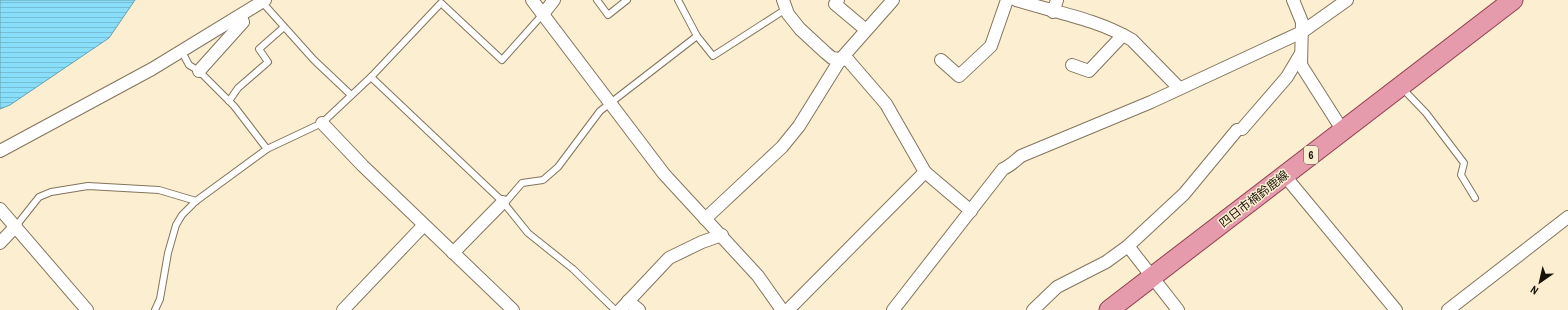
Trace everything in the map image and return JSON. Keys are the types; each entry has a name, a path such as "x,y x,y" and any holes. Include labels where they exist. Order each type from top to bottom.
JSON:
{"main road":[{"name":"四日市楠鈴鹿線","path":"1110,310 1513,0"}],"street":[{"path":"532,0 664,174 705,219 722,235 758,276 782,310"},
{"path":"542,14 554,0"},
{"path":"838,0 835,4 866,30"},
{"path":"705,219 782,147 799,126 840,60 893,0"},
{"path":"942,60 959,76 991,46 1007,0"},
{"path":"1016,0 1105,26 1123,35 1132,40 1178,88"},
{"path":"1053,12 1057,0"},
{"path":"1293,0 1302,22 1300,55 1301,65 1343,131"},
{"path":"894,310 1003,170 1021,156 1107,121 1302,32 1347,0"},
{"path":"0,151 182,52 263,1"},
{"path":"785,4 788,14 800,29 832,58 848,60 886,104 925,172 971,211"},
{"path":"199,71 243,22 240,16"},
{"path":"1072,65 1089,71 1123,35"},
{"path":"1033,310 1057,287 1106,262 1128,246 1184,194 1239,129 1287,77 1300,55"},
{"path":"322,123 424,225 513,310"},
{"path":"788,310 925,172"},
{"path":"1285,176 1396,310"},
{"path":"453,253 504,203"},
{"path":"0,208 87,310"},
{"path":"1448,310 1568,217"},
{"path":"343,310 424,225"},
{"path":"0,242 16,226"},
{"path":"639,310 624,306 669,258 702,242 722,235"},
{"path":"1128,246 1178,310"}],"lane":[{"path":"597,0 608,15 626,0"},
{"path":"678,0 697,36 713,56 785,4"},
{"path":"263,1 314,60 351,96"},
{"path":"155,310 160,299 168,253 176,225 196,201 266,149 322,123 371,77 441,3 502,60 542,14"},
{"path":"229,101 238,88 268,62 259,49 284,27"},
{"path":"504,203 522,183 543,180 558,167 600,112 697,36"},
{"path":"182,52 189,65 199,71 229,101 266,149"},
{"path":"371,77 504,203 528,233 573,269 615,310"},
{"path":"1400,86 1426,113 1464,163 1461,175 1475,198"},
{"path":"16,226 39,197 51,192 88,186 159,190 196,201"}],"water":[{"path":"0,0 135,0 109,38 10,105 0,109"}]}
